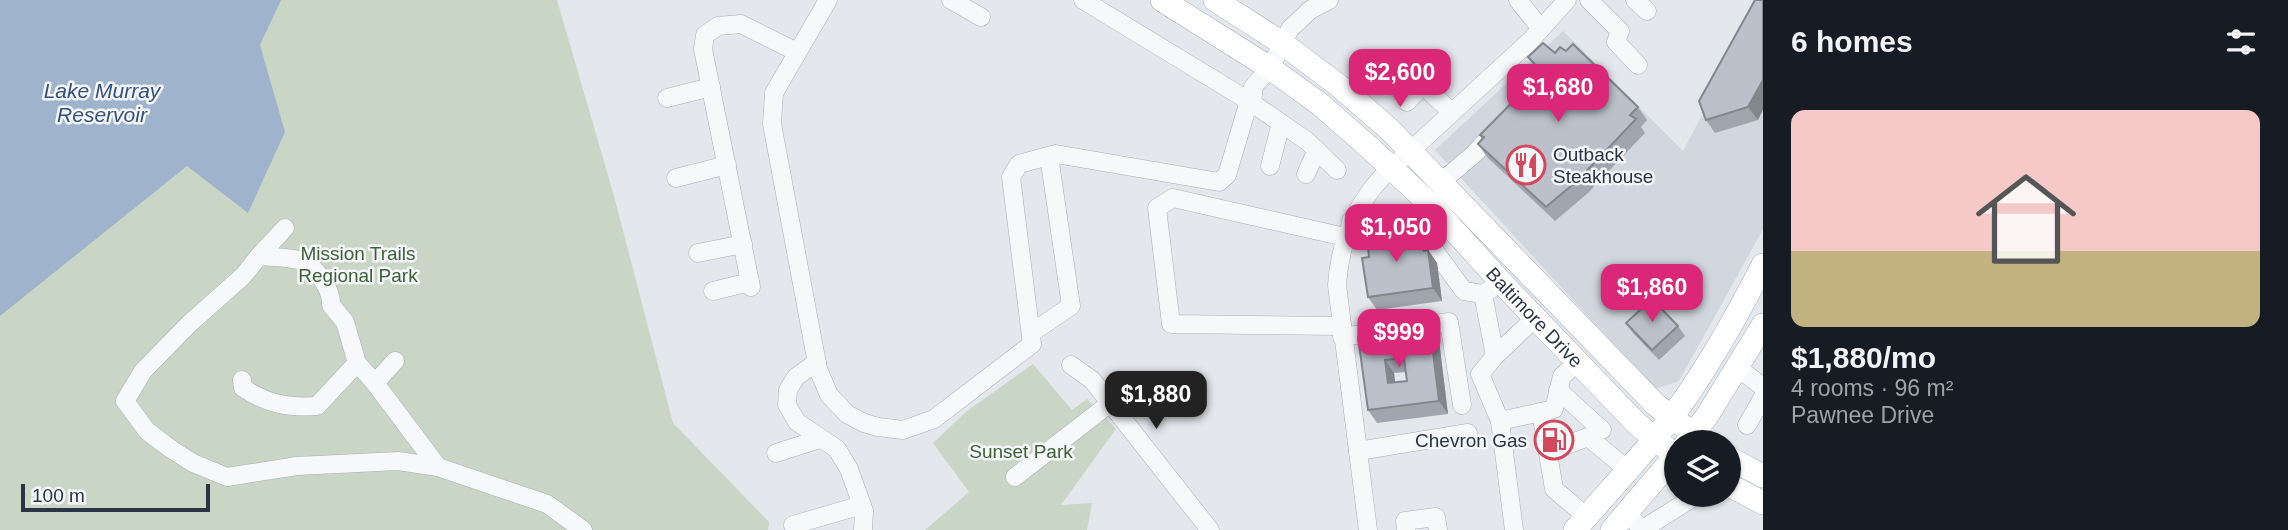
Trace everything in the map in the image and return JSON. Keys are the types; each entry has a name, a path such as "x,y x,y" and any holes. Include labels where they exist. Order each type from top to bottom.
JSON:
{"main road":[{"name":"Baltimore Drive","path":"1162,0 1321,105 1391,167 1432,206 1492,288 1535,318 1627,413 1664,446"},
{"name":"Baltimore Drive","path":"1214,0 1282,43 1338,85 1410,149 1647,395 1685,430"},
{"path":"1581,524 1682,402 1743,304 1763,265"},
{"path":"1700,430 1763,325"},
{"path":"1741,464 1763,476"},
{"path":"1631,526 1664,475"},
{"path":"1741,491 1763,503"}],"street":[{"path":"828,0 774,93 772,124 817,362 830,395 847,414 871,425 902,430 934,419 1032,344 1011,177 1019,164 1056,154 1219,183 1227,175 1253,88 1268,71 1290,29 1310,10 1329,0"},
{"path":"951,0 981,18"},
{"path":"1083,0 1251,98 1338,170"},
{"path":"1518,0 1541,29"},
{"path":"1368,530 1338,285 1340,261 1348,229 1367,192 1541,29 1567,0"},
{"path":"1589,0 1620,31 1616,42 1638,65"},
{"path":"712,291 751,284 703,49 705,35 718,26 741,24 797,52"},
{"path":"1407,102 1423,85 1451,112"},
{"path":"667,99 711,87"},
{"path":"1441,181 1474,154 1509,117"},
{"path":"1270,166 1281,123"},
{"path":"1306,174 1317,150"},
{"path":"1031,333 1070,306 1049,156"},
{"path":"676,178 727,165"},
{"path":"1432,206 1415,224 1348,229 1173,198 1157,208 1171,324 1342,332 1449,322 1462,405"},
{"path":"1415,224 1464,291 1492,288 1495,356"},
{"path":"285,228 243,276 189,324 143,371 125,401 147,431 193,463 228,477 297,466 398,461 438,467 547,504 583,530"},
{"path":"698,253 743,244"},
{"path":"259,256 303,261 321,277 332,294 331,304 345,322 357,363 438,467"},
{"path":"1514,530 1500,421 1480,374 1535,318"},
{"path":"375,383 395,361"},
{"path":"817,362 796,377 788,390 787,405 797,422 837,449 849,469 864,511 863,530"},
{"path":"1500,421 1554,409 1562,376 1578,362"},
{"path":"242,380 243,388 262,401 297,407 317,406 357,363"},
{"path":"1071,365 1092,380 1210,530"},
{"path":"1737,367 1763,387"},
{"path":"1558,390 1628,470"},
{"path":"1747,425 1763,397"},
{"path":"1015,477 1109,404"},
{"path":"1541,412 1554,489 1581,524"},
{"path":"1548,452 1595,433 1627,413"},
{"path":"398,461 406,452 408,438 405,425"},
{"path":"1358,451 1468,432"},
{"path":"776,453 820,439"},
{"path":"793,526 862,505"},
{"path":"1631,526 1671,507"},
{"path":"1405,530 1405,521 1436,517 1437,530"}],"shaded area":[{"path":"1763,0 1763,229 1679,381 1655,389 1435,150 1563,31 1683,151"}],"green space":[{"name":"Mission Trails Regional Park","path":"0,0 557,0 614,196 673,423 769,522 768,530 0,530"},
{"name":"Sunset Park","path":"1033,364 1072,410 1087,399 1116,429 1061,505 1092,503 1087,530 925,530 969,492 933,443 967,411"}],"water":[{"name":"Lake Murray Reservoir","path":"0,0 281,0 260,45 285,132 248,213 187,166 0,316"}],"building":[{"path":"1755,0 1763,0 1763,80 1748,107 1706,120 1699,101"},
{"path":"1543,43 1555,53 1560,47 1566,51 1573,44 1638,107 1630,115 1636,119 1578,180 1546,207 1478,144 1484,137 1480,135 1542,72 1528,57"},
{"path":"1403,227 1424,251 1428,250 1433,288 1368,297 1362,258 1369,257 1367,238 1376,238 1374,231"},
{"path":"1652,299 1678,326 1652,350 1626,323"},
{"path":"1430,328 1439,401 1368,410 1358,337","holes":["1404,358 1407,381 1388,383 1385,360"]}],"place":[{"name":"Outback Steakhouse","path":"1526,165"},
{"name":"Chevron Gas","path":"1554,440"}]}
